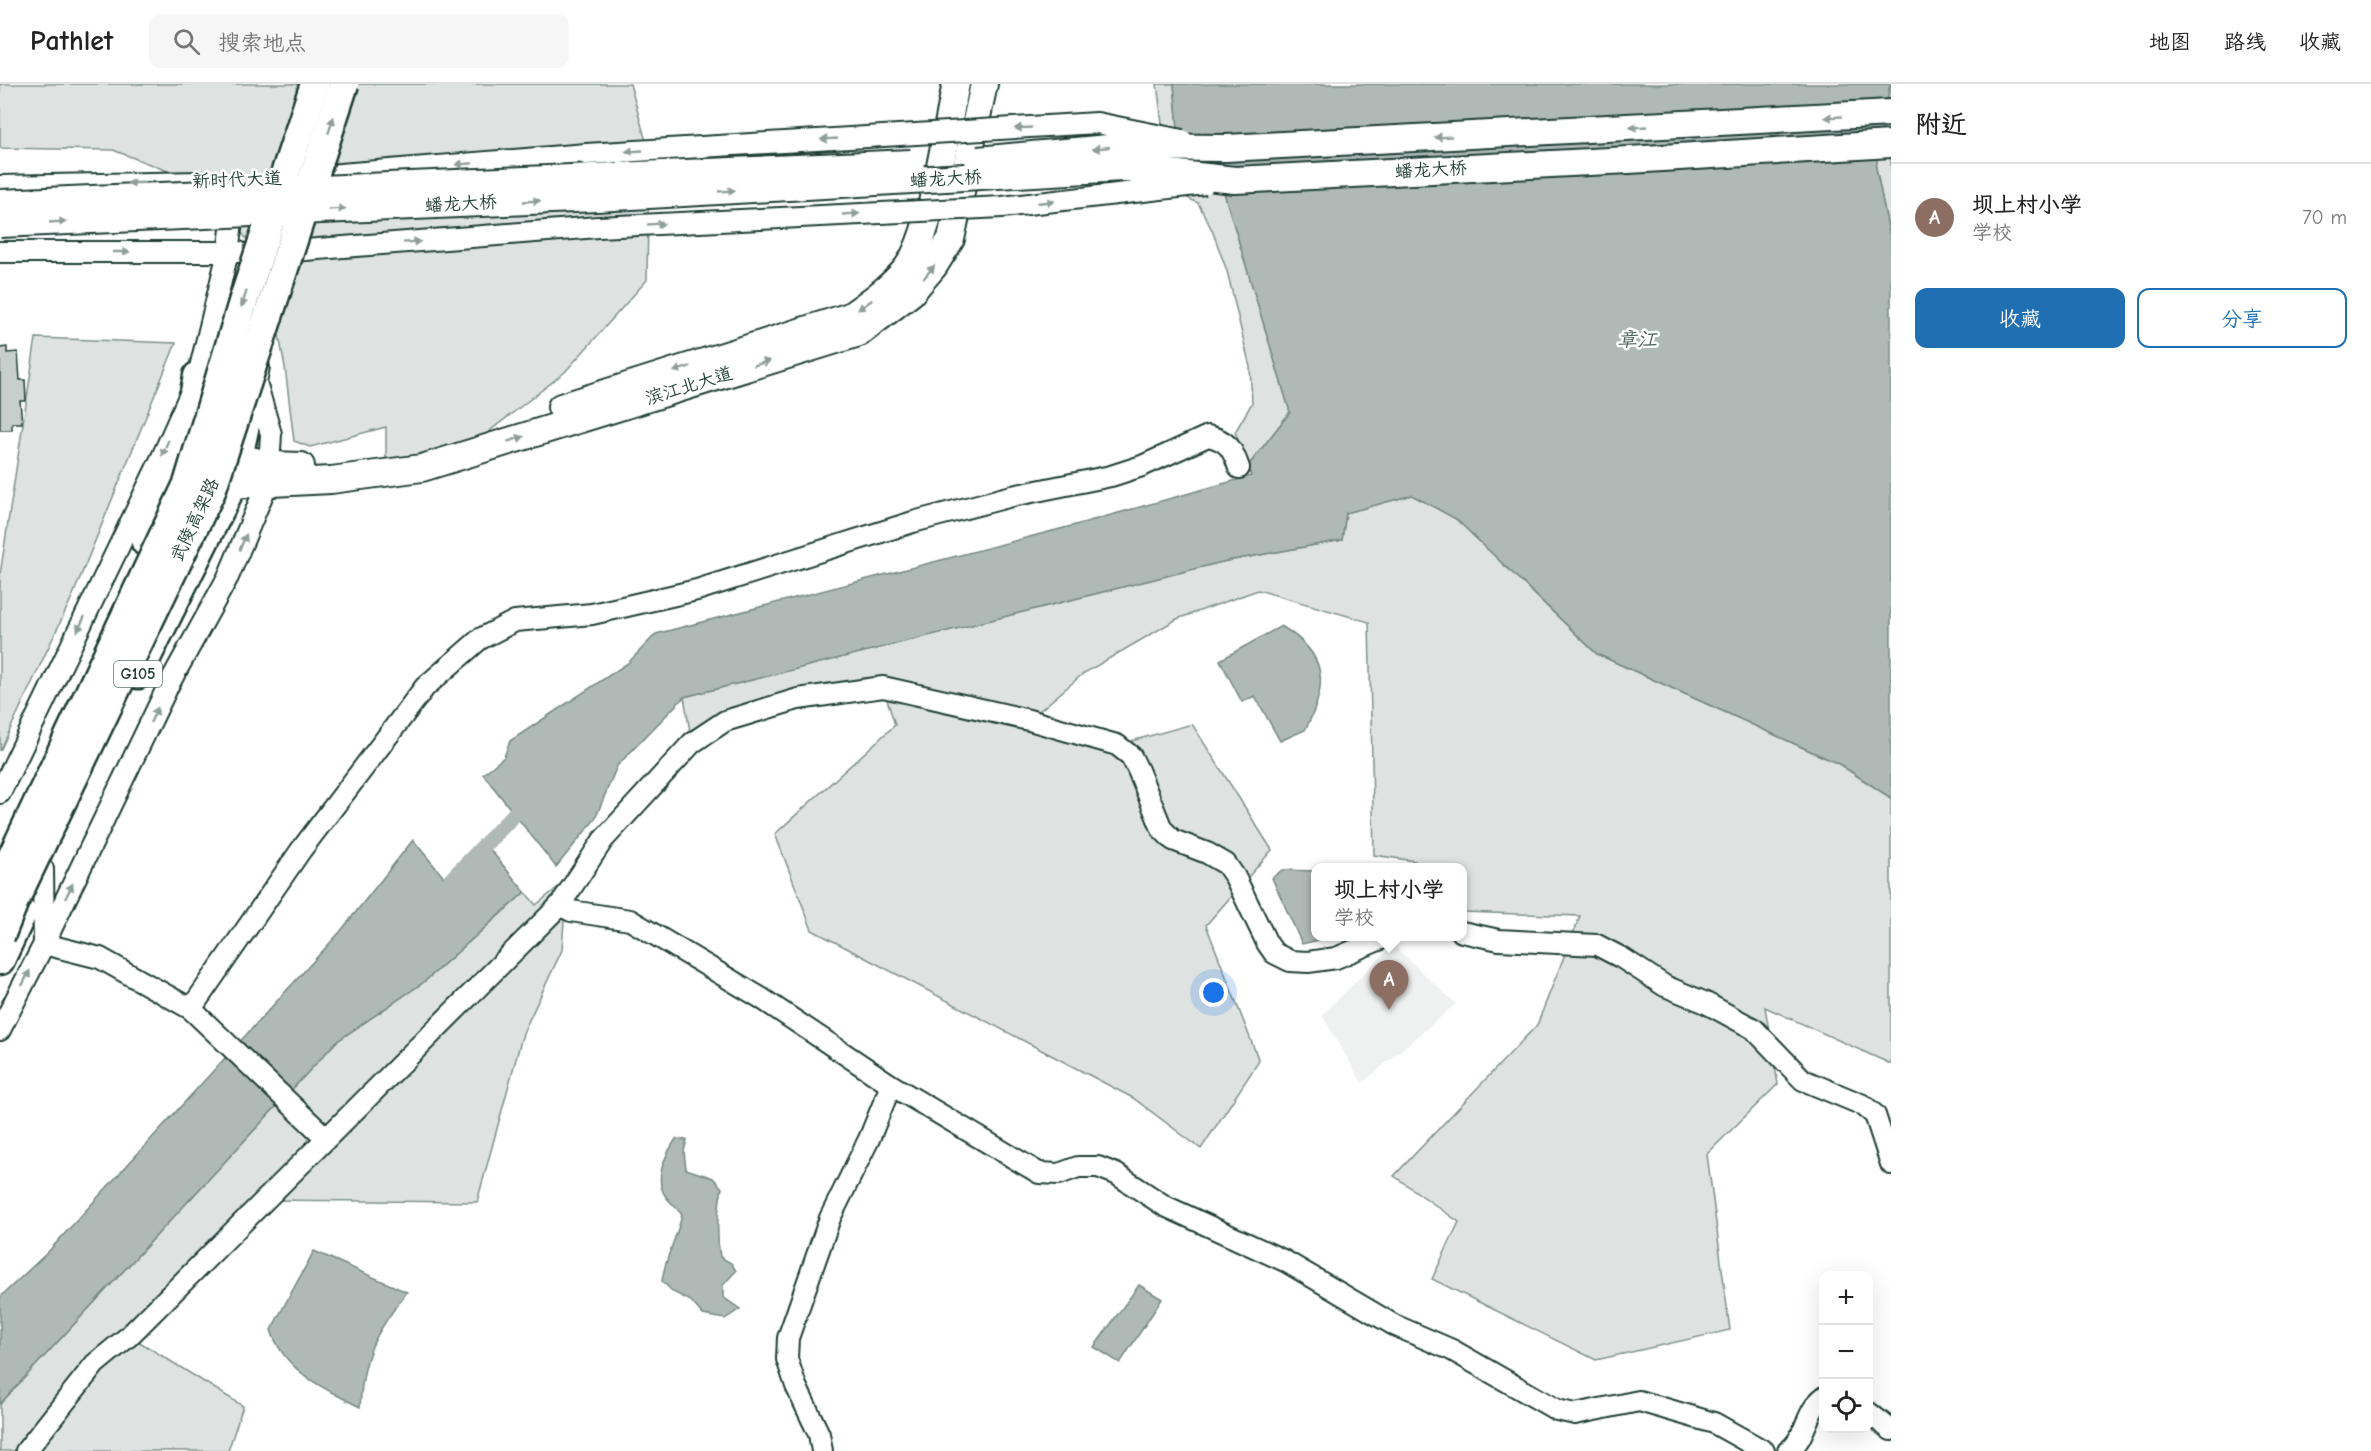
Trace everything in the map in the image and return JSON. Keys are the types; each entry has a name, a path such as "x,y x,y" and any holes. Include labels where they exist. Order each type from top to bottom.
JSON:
{"highway":[{"name":"武陵高架路","path":"0,883 188,484 244,299 315,84"},
{"name":"武陵高架路","path":"0,936 211,491 344,84"},
{"name":"G105","path":"0,883 178,467 185,447 198,376"},
{"name":"G105","path":"0,960 232,485 256,382"}],"main road":[{"name":"滨江北大道","path":"232,485 269,473 417,452 850,316 882,294 907,267 922,241 956,84"},
{"name":"滨江北大道","path":"238,457 269,473 331,480 422,468 859,333 911,293 934,266 951,239 984,84"},
{"name":"蟠龙大桥","path":"0,204 982,160 1119,147 1226,148 1891,113"},
{"name":"蟠龙大桥","path":"0,224 597,198 1122,168 1235,180 1891,144"}],"street":[{"path":"300,177 586,154 1097,123 1226,148"},
{"name":"新时代大道","path":"0,186 238,181 300,177 256,382"},
{"path":"0,252 284,252 598,227 1002,207 1235,180"},
{"path":"0,793 162,457 198,376 228,252 238,181"},
{"path":"0,1030 169,684 228,577 269,473 271,434 256,382"},
{"path":"191,1009 302,850 425,687 480,639 515,621 592,614 698,590 913,522 1012,496 1111,476 1142,466 1208,436 1219,438 1232,448 1239,468"},
{"path":"27,1451 96,1364 129,1336 266,1200 325,1137 560,905 603,840 692,744 725,721 798,699 883,687 1029,720 1117,745 1131,756 1162,829 1173,840 1207,853 1226,864 1235,876 1274,953 1290,961 1308,962 1336,958 1376,941"},
{"path":"43,869 44,944"},
{"path":"560,905 571,911 630,920 761,998 891,1085 1039,1173 1059,1174 1078,1167 1098,1167 1116,1174 1165,1206 1285,1261 1394,1325 1452,1350 1557,1410 1575,1414 1639,1401 1714,1423 1764,1451"},
{"path":"1467,933 1499,940 1597,945 1631,963 1665,986 1706,1003 1744,1023 1754,1029 1803,1080 1863,1105 1875,1115 1891,1164"},
{"path":"44,944 100,957 191,1009 325,1137"},
{"path":"822,1451 819,1434 796,1386 787,1359 788,1338 830,1218 869,1139 891,1085"},
{"path":"1788,1451 1795,1446 1813,1405 1819,1401"},
{"path":"1873,1415 1891,1430"}],"shaded area":[{"path":"0,84 630,84 649,152 647,280 565,372 473,444 386,474 386,427 310,447 294,441 285,367 272,298 246,238 199,183 113,150 0,148"},
{"path":"1157,84 1174,84 1180,149 1223,189 1290,412 1248,466 1235,432 1252,403 1250,367 1227,271 1212,230 1198,203 1179,194 1157,155 1162,123"},
{"path":"1891,84 1891,242 1876,168"},
{"path":"36,338 176,343 73,595 0,751 0,575"},
{"path":"1412,495 1456,519 1597,654 1839,764 1891,798 1891,1064 1765,1007 1778,1084 1707,1154 1730,1330 1596,1360 1432,1279 1459,1222 1394,1176 1537,1025 1580,916 1467,912 1467,863 1416,863 1415,861 1374,855 1369,622 1258,590 1177,619 1084,673 1030,719 1117,745 1192,724 1272,850 1206,925 1259,1061 1201,1149 1133,1098 812,930 775,834 895,725 883,687 798,699 692,743 684,697 1222,562 1342,540 1346,513"},
{"path":"567,880 562,950 523,1033 477,1202 266,1200 130,1336 243,1406 228,1451 0,1451 0,1404 336,1042 424,982 525,892 536,905"},
{"path":"1393,945 1456,1004 1362,1083 1322,1015"}],"water":[{"name":"章江","path":"1174,84 1890,84 1876,168 1891,242 1891,798 1839,764 1597,654 1456,519 1412,495 1346,513 1342,540 1222,562 684,697 617,766 595,819 556,867 483,774 504,757 510,741 628,663 656,634 1068,527 1251,476 1248,466 1290,412 1223,189 1180,149"},
{"path":"1281,626 1297,637 1316,659 1320,672 1320,685 1313,714 1305,730 1280,741 1255,696 1242,702 1220,660"},
{"path":"413,840 446,880 488,847 525,892 424,982 336,1042 0,1404 0,1297 47,1253 340,932"},
{"path":"1282,870 1311,871 1311,941 1315,941 1302,944 1272,878"},
{"path":"676,1139 687,1140 684,1151 686,1169 713,1178 722,1188 718,1222 720,1257 731,1263 736,1271 723,1285 723,1297 740,1309 725,1319 703,1315 691,1301 673,1292 662,1281 682,1215 666,1197 661,1182 662,1167"},
{"path":"314,1251 407,1292 379,1332 373,1345 364,1372 360,1407 319,1385 296,1368 277,1345 271,1330"},
{"path":"1139,1285 1162,1299 1120,1363 1094,1347"}],"building":[{"path":"7,347 7,353 18,352 20,380 25,380 26,401 20,401 22,423 12,423 12,430 0,430 0,348"}],"waterway":[{"path":"451,880 529,799"}],"place":[{"name":"坝上村小学","path":"1389,1010"}]}
